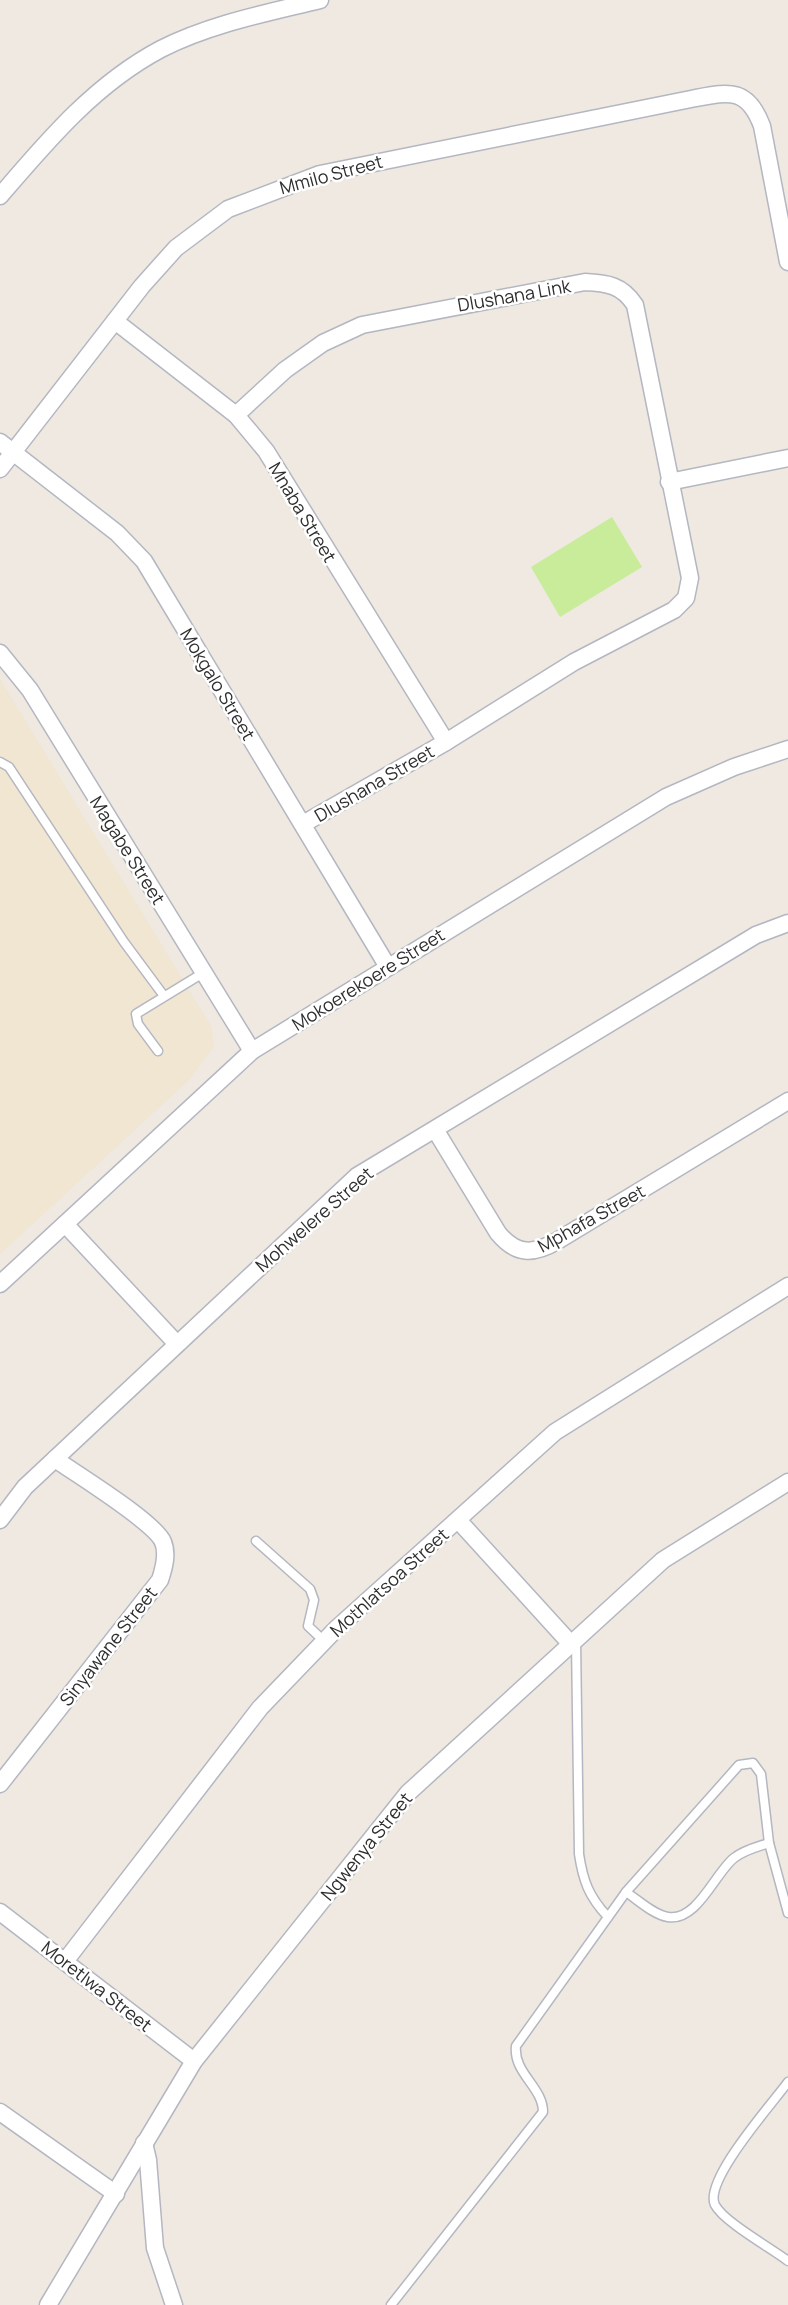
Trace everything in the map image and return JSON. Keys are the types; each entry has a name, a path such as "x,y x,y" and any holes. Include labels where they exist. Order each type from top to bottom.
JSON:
{"street":[{"path":"0,196 60,127 126,70 163,48 199,33 320,0"},
{"name":"Mmilo Street","path":"0,469 7,447 176,248 228,209 320,174 408,154 725,93 742,97 755,106 762,127 788,262"},
{"name":"Dlushana Link","path":"236,415 285,370 323,343 362,326 585,282 600,282 623,290 635,305 690,578 689,590 681,605 574,662 446,742"},
{"name":"Mnaba Street","path":"115,321 236,415 266,451 446,742"},
{"name":"Mokgalo Street","path":"7,447 117,533 144,561 388,967"},
{"path":"669,482 788,458"},
{"name":"Magabe Street","path":"0,653 30,690 252,1051"},
{"name":"Dlushana Street","path":"303,824 446,742"},
{"name":"Mokoerekoere Street","path":"0,1284 252,1051 666,797 734,767 788,749"},
{"name":"Mohwelere Street","path":"0,1520 25,1486 357,1176 436,1131 731,950 757,935 788,923"},
{"name":"Mphafa Street","path":"436,1131 498,1233 506,1243 523,1252 545,1248 788,1101"},
{"path":"65,1224 177,1344"},
{"name":"Mothlatsoa Street","path":"66,1960 260,1708 324,1641 540,1444 570,1421 788,1286"},
{"name":"Sinyawane Street","path":"0,1784 160,1580 164,1565 165,1549 156,1530 55,1459"},
{"name":"Ngwenya Street","path":"48,2305 194,2061 408,1793 663,1560 788,1482"},
{"path":"458,1520 573,1640"},
{"name":"Moretlwa Street","path":"0,1912 66,1960 194,2061"},
{"path":"0,2112 116,2194"},
{"path":"144,2143 148,2160 155,2248 174,2305"}],"lane":[{"path":"0,762 9,767 124,942 164,996"},
{"path":"158,1051 136,1017 139,1011 203,973"},
{"path":"256,1541 310,1589 314,1600 309,1626 324,1641"},
{"path":"573,1640 581,1866 590,1898 608,1917"},
{"path":"391,2305 543,2112 539,2097 516,2062 516,2046 626,1892 739,1765 752,1763 761,1774 769,1843 788,1913"},
{"path":"626,1892 657,1912 677,1917 694,1908 719,1873 736,1857 769,1843"},
{"path":"788,2082 719,2175 712,2197 722,2213 788,2261"}],"shaded area":[{"path":"0,679 211,1026 214,1046 191,1078 0,1254"}],"green space":[{"path":"612,517 642,567 560,617 531,567"}]}
